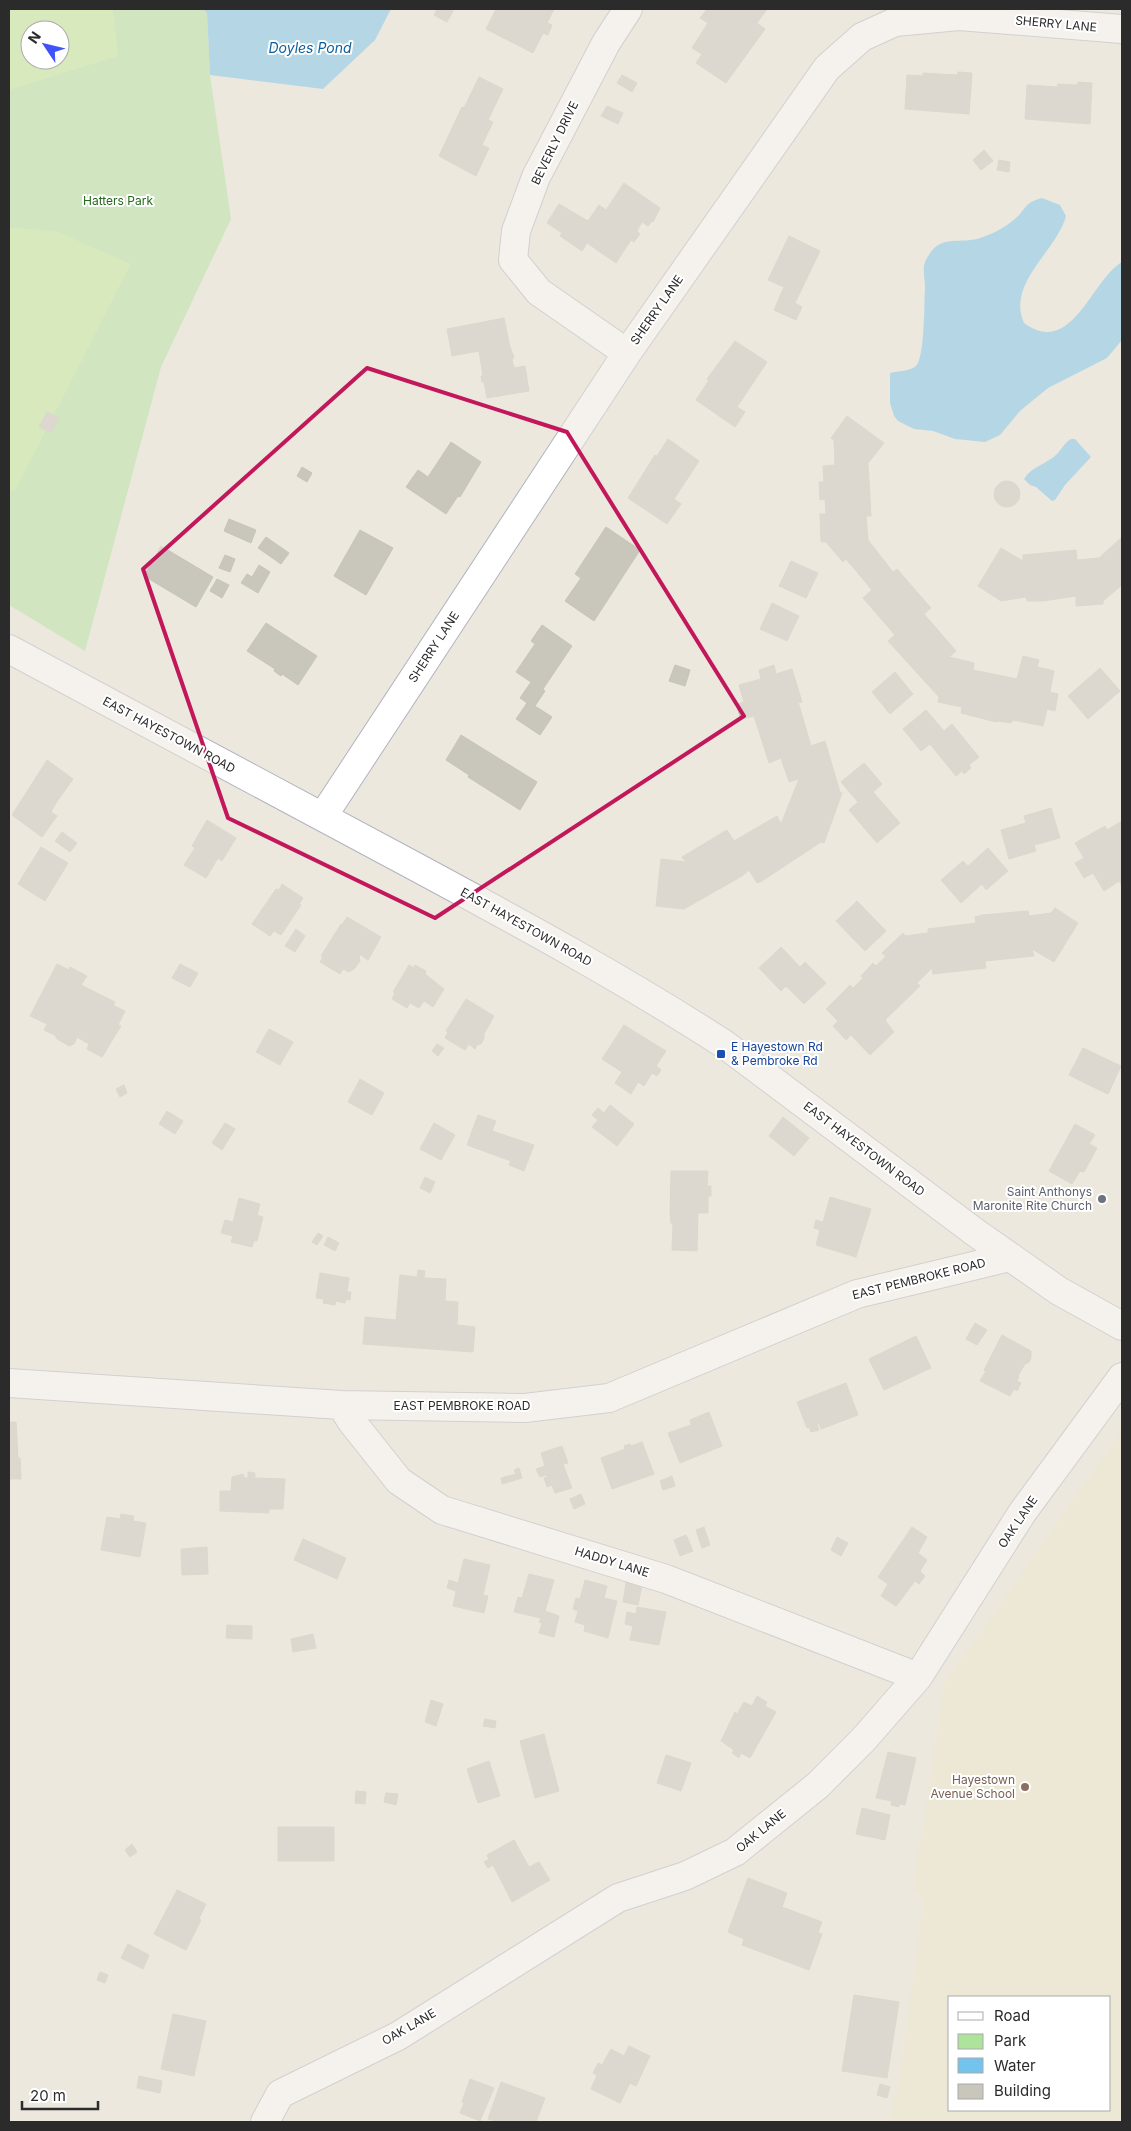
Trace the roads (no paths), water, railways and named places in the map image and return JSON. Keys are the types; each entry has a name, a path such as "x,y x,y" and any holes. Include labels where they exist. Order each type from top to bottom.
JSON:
{"street":[{"name":"BEVERLY DRIVE","path":"627,353 539,292 513,260 516,231 536,176 606,42 628,9"},
{"name":"SHERRY LANE","path":"323,816 627,353 827,68 862,37 895,22 959,16 1122,29"},
{"name":"EAST HAYESTOWN ROAD","path":"9,650 323,816 559,944 682,1017 724,1044 1059,1291 1122,1326"},
{"name":"EAST PEMBROKE ROAD","path":"9,1383 341,1404 526,1408 610,1398 856,1294 1010,1256"},
{"name":"OAK LANE","path":"265,2122 280,2094 398,2036 618,1898 685,1876 735,1852 818,1785 863,1740 918,1677 1022,1513 1122,1378"},
{"name":"HADDY LANE","path":"341,1404 352,1422 399,1481 442,1510 666,1579 918,1677"}],"water":[{"name":"Doyles Pond","path":"203,9 391,9 375,40 323,89 210,75 207,13"},
{"path":"1042,198 1060,205 1066,216 1061,229 1027,281 1022,294 1020,308 1024,323 1041,331 1055,331 1068,324 1111,271 1122,262 1122,340 1107,358 1048,388 1020,411 1000,435 985,442 955,439 933,431 914,429 898,421 894,416 890,403 890,373 911,369 919,361 924,329 924,268 925,261 932,250 945,242 974,239 998,231 1019,215 1031,202"},
{"path":"1071,439 1075,439 1091,457 1065,485 1055,500 1052,501 1024,479 1031,471 1059,452"}],"place":[{"name":"E Hayestown Rd & Pembroke Rd","path":"721,1054"},
{"name":"Saint Anthonys Maronite Rite Church","path":"1102,1199"},
{"name":"Hayestown Avenue School","path":"1025,1787"}],"park label":[{"name":"Hatters Park","path":"118,201"}]}
